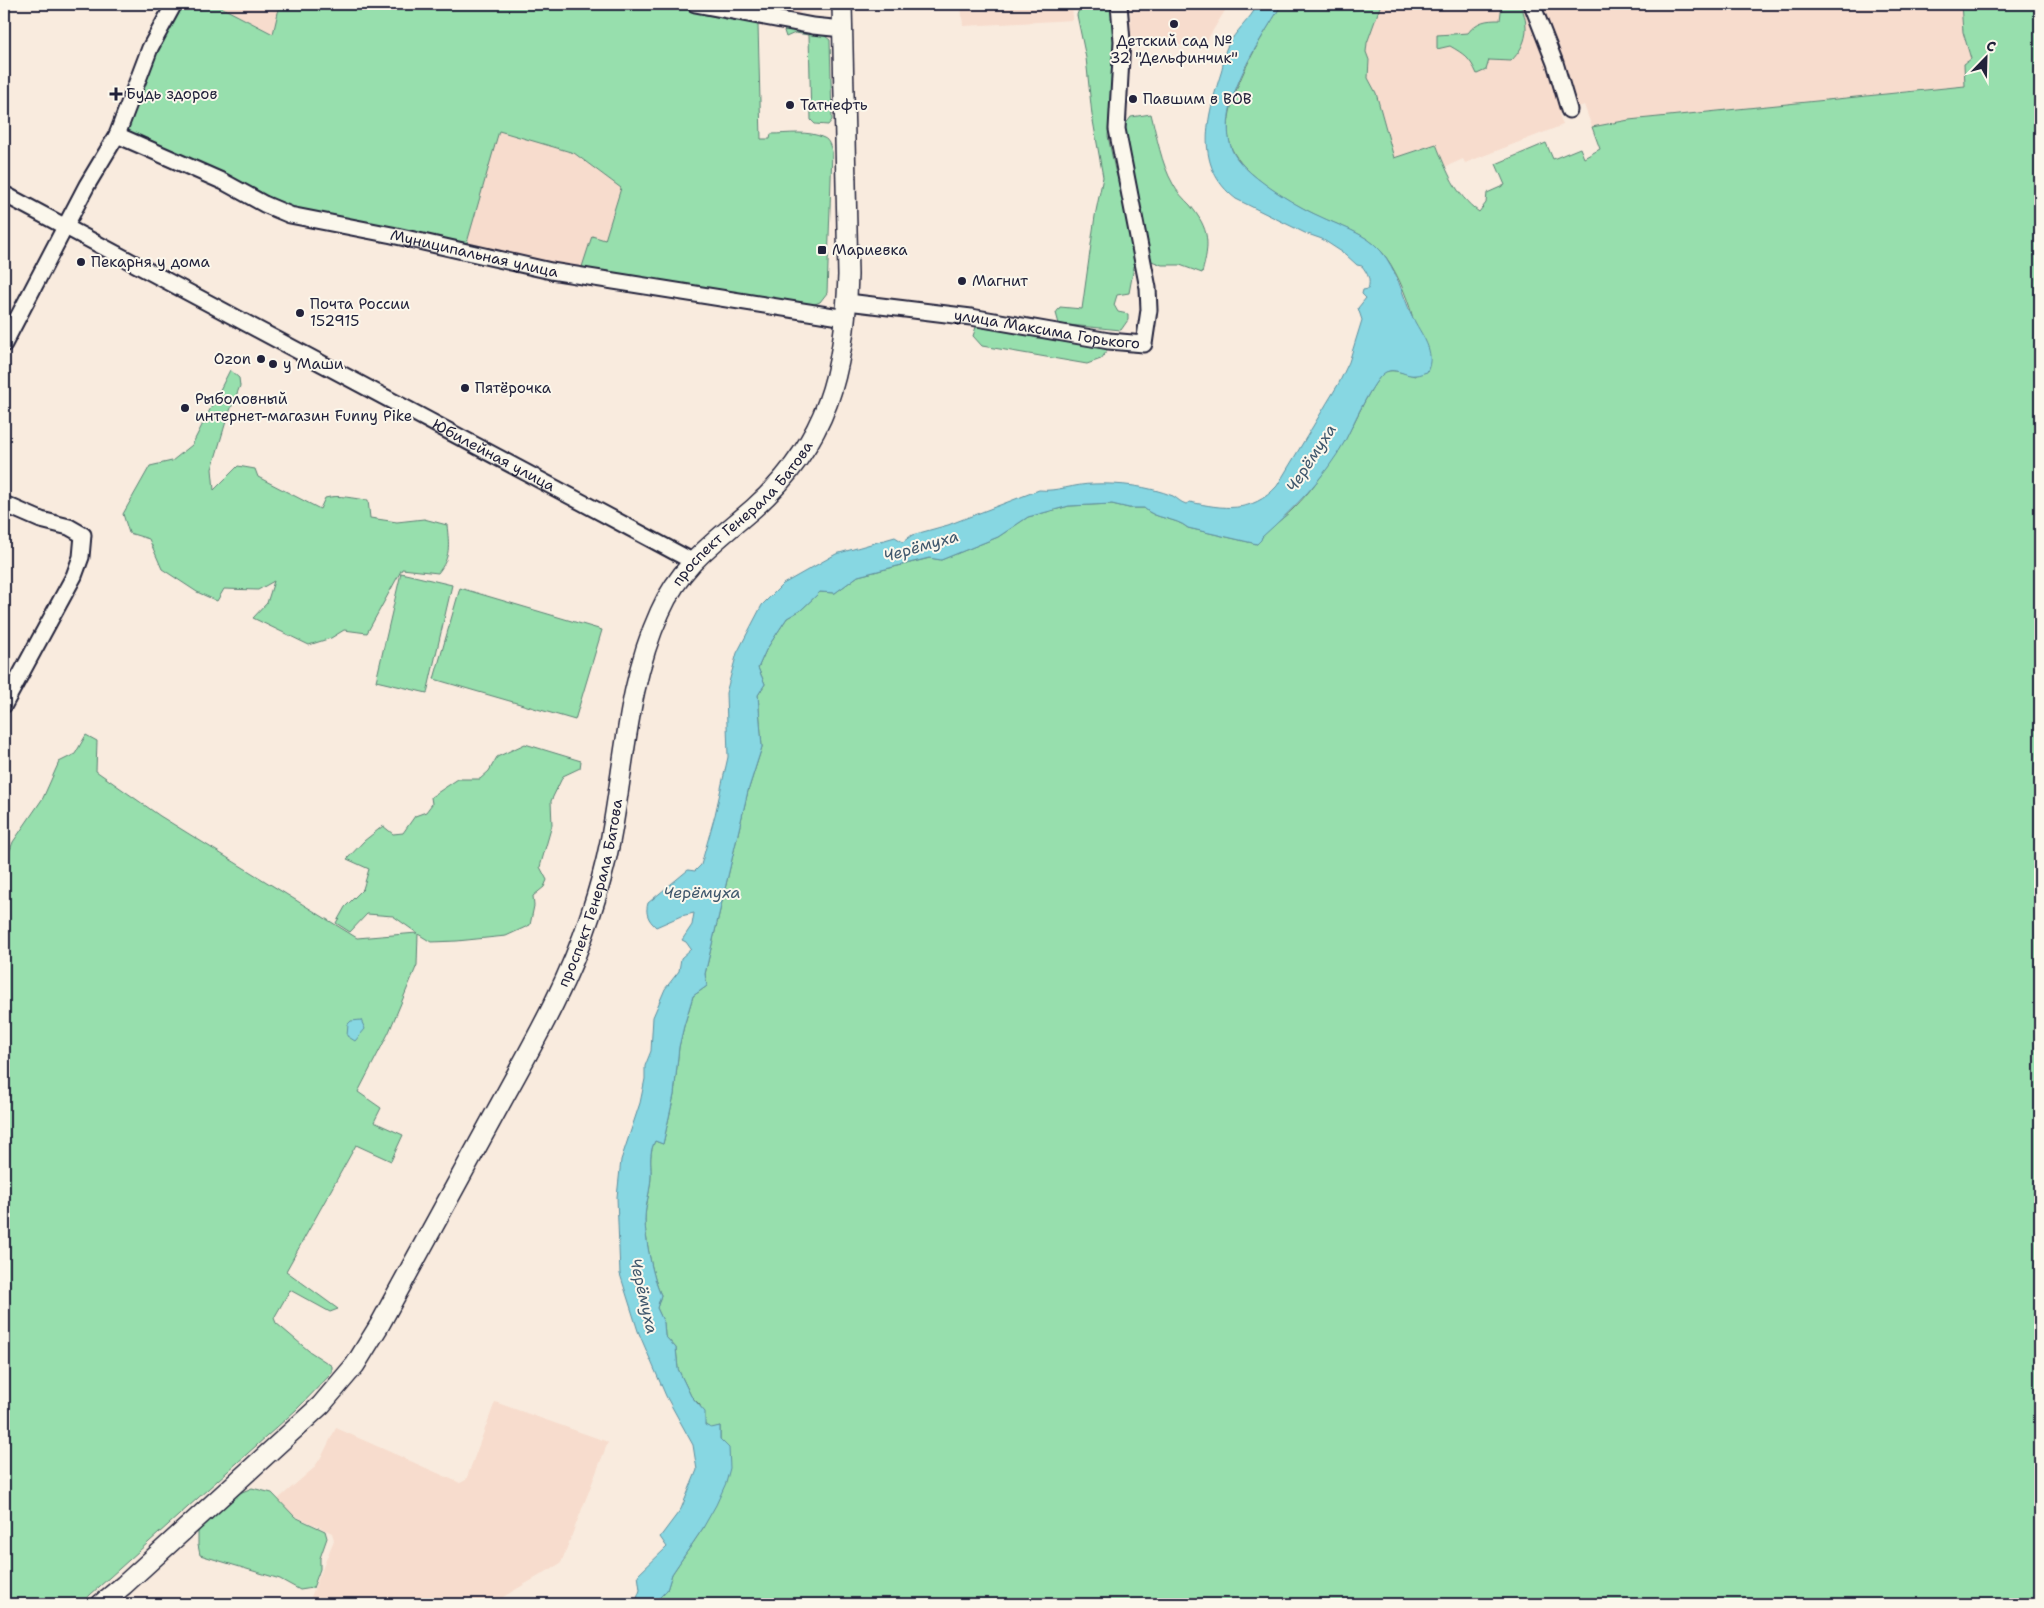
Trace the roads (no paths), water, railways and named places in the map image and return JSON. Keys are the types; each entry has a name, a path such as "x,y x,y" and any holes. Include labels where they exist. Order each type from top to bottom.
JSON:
{"main road":[{"name":"проспект Генерала Батова","path":"100,1604 124,1585 315,1410 356,1365 551,1011 577,952 604,867 635,692 648,644 666,598 692,562 768,495 792,469 806,450 834,389 839,369 847,310 842,4"}],"street":[{"path":"4,344 86,185 117,135 150,48 174,4"},
{"path":"695,4 813,26 843,29"},
{"name":"улица Максима Горького","path":"847,310 971,317 1109,341 1144,344 1149,310 1148,288 1117,128 1122,41 1119,4"},
{"path":"1532,4 1555,63 1569,110"},
{"name":"Муниципальная улица","path":"117,135 224,182 264,204 290,215 392,235 551,271 847,310"},
{"name":"Юбилейная улица","path":"4,194 692,562"},
{"path":"4,504 41,520 69,527 82,534 81,557 74,576 4,705"}],"water":[{"name":"Черёмуха","path":"1258,4 1282,4 1252,55 1234,93 1229,113 1228,132 1232,150 1246,169 1270,188 1309,211 1368,239 1381,251 1395,274 1412,316 1427,343 1430,364 1427,372 1418,375 1408,375 1397,371 1390,371 1381,376 1370,392 1345,441 1328,468 1308,492 1257,544 1188,528 1183,524 1154,515 1144,508 1129,508 1112,504 1069,506 1028,517 998,537 941,560 929,558 858,576 835,593 820,592 801,610 787,618 766,650 758,668 765,684 758,695 762,747 748,791 705,974 707,986 693,996 679,1047 674,1095 663,1144 655,1141 652,1149 651,1180 645,1220 650,1258 661,1295 657,1308 664,1323 665,1336 676,1348 678,1369 691,1396 705,1412 705,1425 711,1428 720,1426 720,1439 729,1448 730,1468 726,1483 716,1505 672,1574 667,1590 653,1604 635,1604 640,1590 638,1575 667,1547 660,1537 681,1509 697,1470 693,1445 666,1396 638,1331 620,1274 617,1197 621,1160 640,1103 645,1079 645,1066 651,1051 653,1017 665,989 679,971 681,958 691,949 682,940 692,925 694,913 681,916 656,927 648,916 647,907 648,903 688,870 695,871 701,865 728,757 726,693 737,653 762,605 783,584 836,554 895,537 903,542 912,535 948,525 1039,490 1052,490 1086,484 1123,485 1144,488 1173,496 1186,504 1190,502 1236,507 1258,501 1277,486 1339,383 1349,362 1362,320 1358,308 1366,298 1362,294 1363,290 1368,289 1369,280 1362,266 1357,265 1345,254 1322,239 1305,233 1236,199 1222,186 1214,172 1207,140 1208,124 1225,53 1230,41"},
{"path":"361,1020 365,1029 355,1041 347,1036 348,1024 351,1021"}],"place":[{"name":"Детский сад № 32 \"Дельфинчик\"","path":"1174,24"},
{"name":"Будь здоров","path":"116,94"},
{"name":"Павшим в ВОВ","path":"1133,99"},
{"name":"Татнефть","path":"790,105"},
{"name":"Мариевка","path":"822,250"},
{"name":"Пекарня у дома","path":"81,262"},
{"name":"Магнит","path":"962,281"},
{"name":"Почта России 152915","path":"300,313"},
{"name":"Ozon","path":"261,359"},
{"name":"у Маши","path":"273,364"},
{"name":"Пятёрочка","path":"465,388"},
{"name":"Рыболовный интернет-магазин Funny Pike","path":"185,408"}]}
